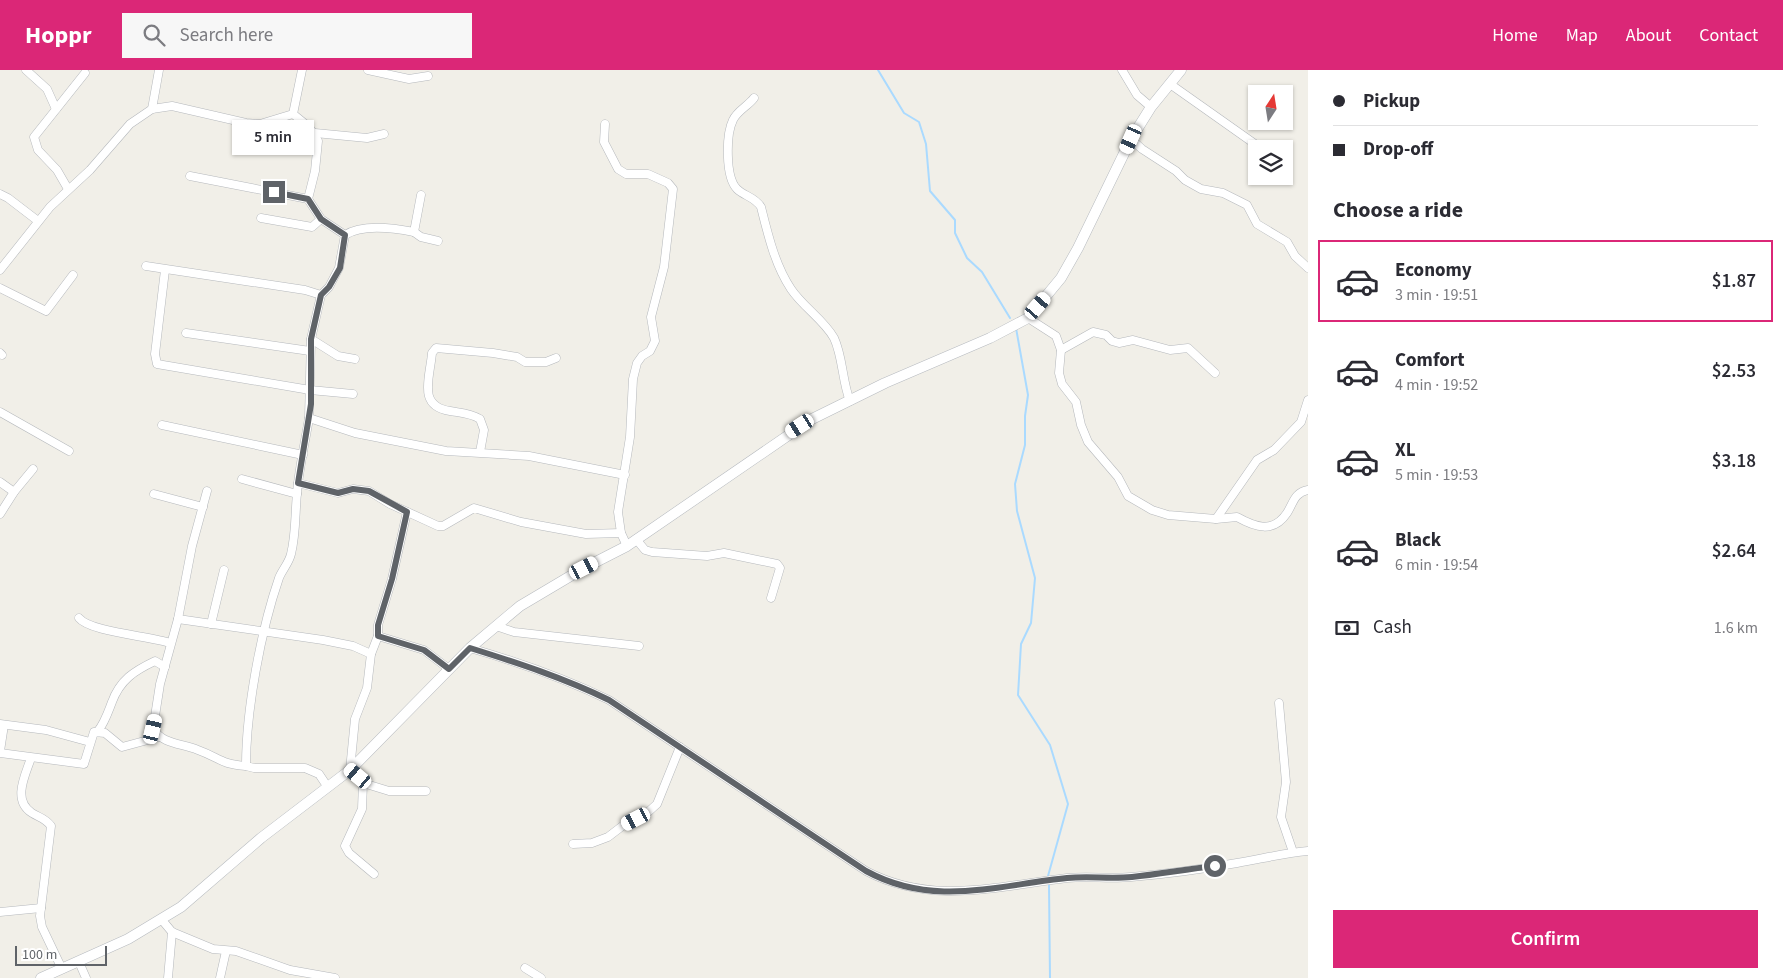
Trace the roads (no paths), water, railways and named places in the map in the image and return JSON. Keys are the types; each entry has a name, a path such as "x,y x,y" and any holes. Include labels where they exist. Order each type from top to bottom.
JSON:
{"street":[{"path":"26,70 47,89 56,109"},
{"path":"152,109 159,70"},
{"path":"293,114 302,70"},
{"path":"368,70 409,79 428,76"},
{"path":"1122,70 1137,95 1151,107"},
{"path":"41,978 128,939 162,920 327,786 350,770 470,648 520,606 584,568 627,546 791,433 830,409 990,338 1028,318 1061,278 1078,248 1131,139 1151,107 1181,70"},
{"path":"68,189 57,170 34,145 34,137 85,72"},
{"path":"1170,84 1249,140"},
{"path":"754,98 737,114 731,125 727,156 734,184 738,190 758,201 774,254 790,288 803,305 828,329 835,341 844,386 850,401"},
{"path":"0,270 38,221 68,189 90,170 130,124 152,109 172,106 246,123 260,124 293,114"},
{"path":"293,114 315,133 367,138 384,134"},
{"path":"605,124 604,142 618,170 626,174 648,174 668,183 673,189 664,267 652,318 656,336 655,341 650,351 642,356 637,363 633,379 630,437 619,503 621,533 627,546"},
{"path":"315,133 318,152 308,199 321,219 345,235"},
{"path":"1131,139 1142,149 1171,166 1193,185 1201,189 1223,192 1247,205 1257,224 1287,242 1295,256 1308,268"},
{"path":"190,176 308,199"},
{"path":"0,194 38,221"},
{"path":"414,232 421,195"},
{"path":"261,218 312,228 321,219"},
{"path":"246,766 252,701 265,632 280,577 290,556 295,536 298,483 310,418 311,339 321,295 329,287 340,268 345,235 351,231 374,229 414,232 421,237 438,242"},
{"path":"146,266 305,290 321,295"},
{"path":"165,270 155,354 157,364 310,390 353,394"},
{"path":"0,288 46,311 73,275"},
{"path":"1028,318 1056,336 1061,350 1059,373 1062,384 1076,402 1081,425 1088,442 1118,477 1128,496 1152,510 1168,515 1216,519 1233,516 1254,527 1268,526 1279,520 1287,513 1296,495 1308,490"},
{"path":"186,333 310,351"},
{"path":"1061,350 1069,347 1084,335 1099,333 1119,342 1133,340 1170,350 1188,348 1214,373"},
{"path":"311,339 338,356 355,359"},
{"path":"480,452 484,430 480,419 472,414 437,409 431,404 428,394 432,353 436,348 493,353 517,357 525,362 546,362 556,358"},
{"path":"1216,519 1256,460 1274,450 1301,422 1308,400"},
{"path":"0,412 69,451"},
{"path":"310,418 355,434 446,451 529,456 625,475"},
{"path":"162,425 303,455"},
{"path":"0,514 14,492 33,469"},
{"path":"242,479 297,494"},
{"path":"0,482 14,492"},
{"path":"298,483 338,493 353,489 369,491 407,512 433,524 443,526 474,508 520,522 586,534 621,533"},
{"path":"159,737 153,729 165,667 178,619 192,546 208,491"},
{"path":"154,494 203,507"},
{"path":"350,770 355,720 367,688 371,654 378,636 378,625 392,579 407,512"},
{"path":"636,539 644,550 652,552 707,556 724,553 777,564 780,568 780,575 771,598"},
{"path":"210,624 224,570"},
{"path":"79,618 87,626 154,638 170,643"},
{"path":"178,619 353,646 371,654"},
{"path":"496,626 514,632 639,646"},
{"path":"378,636 424,650 449,669"},
{"path":"470,648 531,666 573,682 609,700 866,871 881,879 908,887 935,892 1003,889 1069,878 1132,877 1234,864 1293,852 1308,851"},
{"path":"90,742 46,730 2,724 0,752 30,758 84,764 90,742 91,735 98,731 103,724 115,693 126,678 155,661 165,667"},
{"path":"1279,703 1286,782 1281,817 1293,852"},
{"path":"98,731 122,746 159,737 199,750 227,764 254,768 305,768 314,770 327,786"},
{"path":"573,844 592,843 608,837 658,804 680,746"},
{"path":"30,758 20,792 22,802 31,813 45,818 51,826 41,908 42,927 62,969"},
{"path":"350,770 363,782 389,791 426,791"},
{"path":"363,782 362,809 346,846 349,853 374,874"},
{"path":"0,912 41,908"},
{"path":"162,920 172,932 213,949 236,951 290,974 334,978"},
{"path":"168,978 172,932"},
{"path":"220,978 226,951"},
{"path":"78,962 86,978"},
{"path":"526,968 540,978"}],"waterway":[{"path":"878,70 904,113 919,122 926,144 930,191 955,220 955,233 967,258 982,272 1010,318"},
{"path":"1016,328 1028,395 1025,416 1025,445 1015,484 1017,511 1035,578 1031,623 1021,644 1018,695 1050,745 1068,804 1048,876"},
{"path":"1049,885 1050,978"}]}
